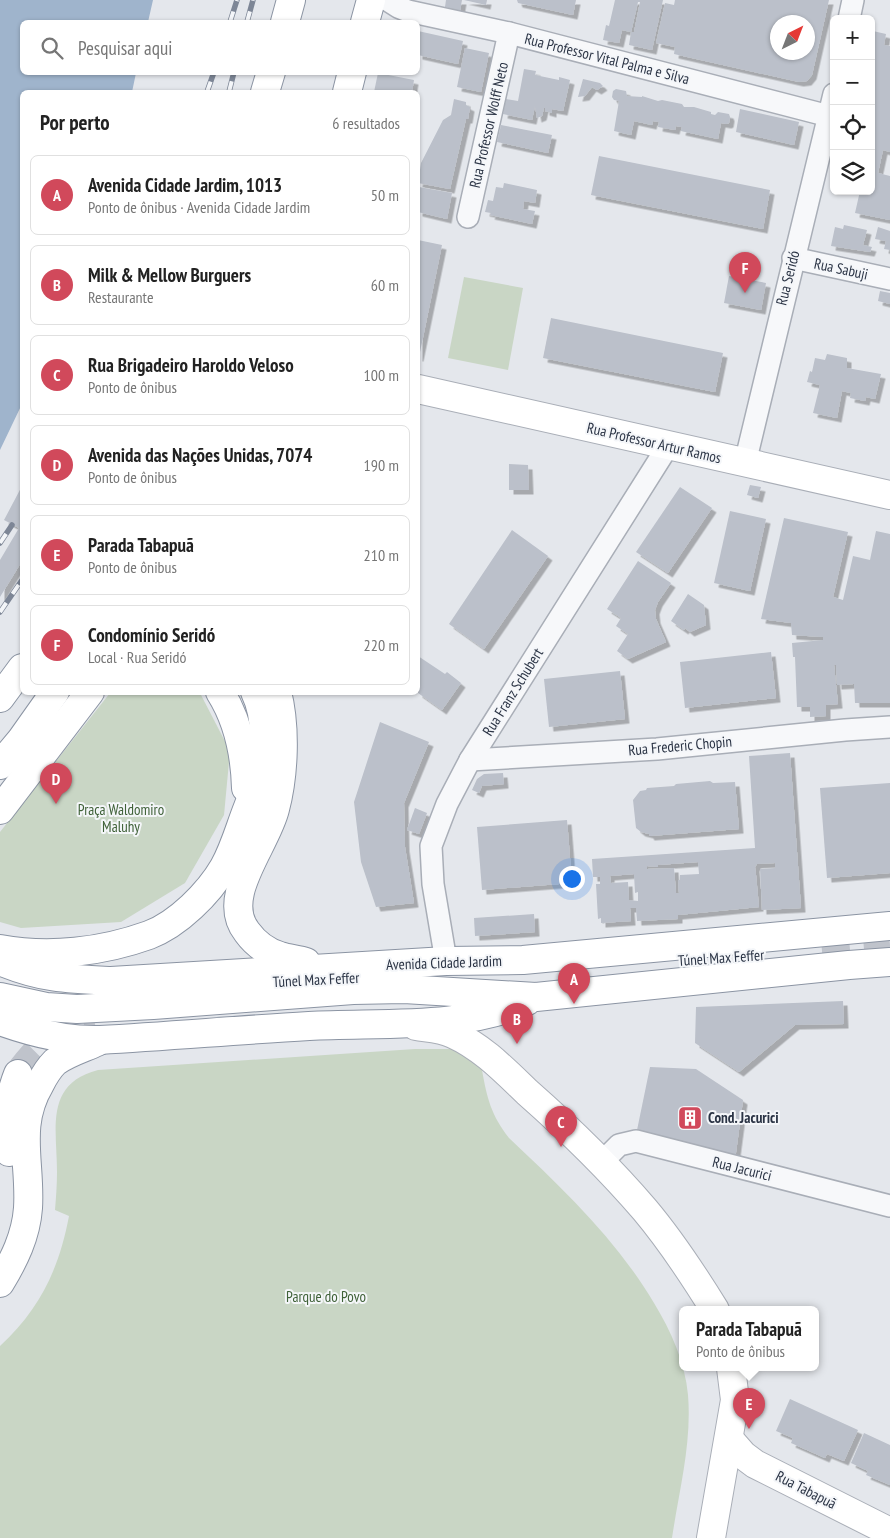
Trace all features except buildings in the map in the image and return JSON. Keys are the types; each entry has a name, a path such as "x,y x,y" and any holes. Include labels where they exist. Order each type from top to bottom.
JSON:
{"main road":[{"path":"286,20 291,0"},
{"path":"366,20 371,0"},
{"path":"266,90 270,75"},
{"path":"348,90 351,75"},
{"name":"Rua Professor Artur Ramos","path":"420,388 890,495"},
{"path":"0,698 20,671"},
{"path":"0,765 21,740 53,695"},
{"path":"222,695 229,706 240,734 246,769 247,810"},
{"path":"0,949 23,953 68,953 113,945 151,934 178,918 201,898 223,868 236,843 256,787 261,764 264,734 259,701 256,695"},
{"path":"277,695 283,736 276,808 271,823 244,879 238,901 238,912 241,925 253,940 266,950 280,956 330,968"},
{"path":"0,810 84,702"},
{"name":"Avenida Cidade Jardim","path":"0,962 24,971 62,979 111,981 446,961 523,960 890,926"},
{"name":"Túnel Max Feffer","path":"111,981 148,988 584,968 822,951"},
{"name":"Avenida Cidade Jardim","path":"0,997 46,1007 77,1009 353,990 404,989 536,997 890,961"},
{"path":"0,1283 14,1260 24,1233 28,1209 25,1132 27,1115 32,1100 46,1072 56,1062 98,1032 158,1018 468,1005 536,997"},
{"name":"Avenida Cidade Jardim","path":"0,1021 27,1030 77,1041 98,1032 392,1023 465,1018 492,1014 536,997"},
{"path":"392,1023 442,1030 474,1045 501,1067 601,1162 646,1211 695,1278 712,1306"},
{"path":"0,1247 7,1225 11,1198 8,1107 18,1074"},
{"path":"712,1538 735,1400 731,1371"},
{"name":"Rua Tabapuã","path":"729,1439 743,1455 755,1464 890,1532"}],"street":[{"name":"Rua Professor Vital Palma e Silva","path":"387,0 408,11 509,33 829,116"},
{"path":"850,15 853,0"},
{"name":"Rua Professor Wolff Neto","path":"468,217 509,33"},
{"name":"Rua Seridó","path":"745,463 832,105"},
{"name":"Rua Sabuji","path":"793,258 890,279"},
{"name":"Rua Franz Schubert","path":"446,961 433,884 431,846 447,804 470,760 668,446"},
{"name":"Rua Frederic Chopin","path":"470,760 657,749 890,727"},
{"name":"Rua Jacurici","path":"601,1162 619,1145 636,1142 890,1206"}],"green space":[{"path":"464,277 523,288 508,370 448,358"},
{"name":"Praça Waldomiro Maluhy","path":"108,695 201,695 230,751 224,815 185,883 121,922 21,928 0,922 0,832"},
{"name":"Parque do Povo","path":"415,1049 455,1049 480,1066 491,1106 503,1130 588,1216 623,1257 654,1303 676,1347 679,1356 679,1371 684,1371 689,1413 687,1449 672,1538 0,1538 0,1346 37,1303 53,1271 65,1235 69,1216 55,1210 57,1186 56,1125 57,1110 61,1097 69,1086 81,1077 98,1070"}],"water":[{"path":"0,0 153,0 148,20 20,20 20,75 136,75 132,90 20,90 20,408 0,450"}],"tunnel":[{"path":"822,951 890,945"},
{"path":"18,1074 34,1054 50,1040 81,1027 95,1024"}],"railway":[{"path":"231,20 237,0"},
{"path":"248,20 253,0"},
{"path":"208,90 213,75"},
{"path":"230,90 233,75"},
{"path":"0,543 12,525"},
{"path":"0,612 20,583"}],"place":[{"name":"Condomínio Seridó","path":"745,293"},
{"name":"Avenida das Nações Unidas, 7074","path":"56,804"},
{"name":"Avenida Cidade Jardim, 1013","path":"574,1004"},
{"name":"Milk & Mellow Burguers","path":"517,1044"},
{"name":"Cond. Jacurici","path":"690,1118"},
{"name":"Rua Brigadeiro Haroldo Veloso","path":"561,1147"},
{"name":"Parada Tabapuã","path":"749,1429"}]}
